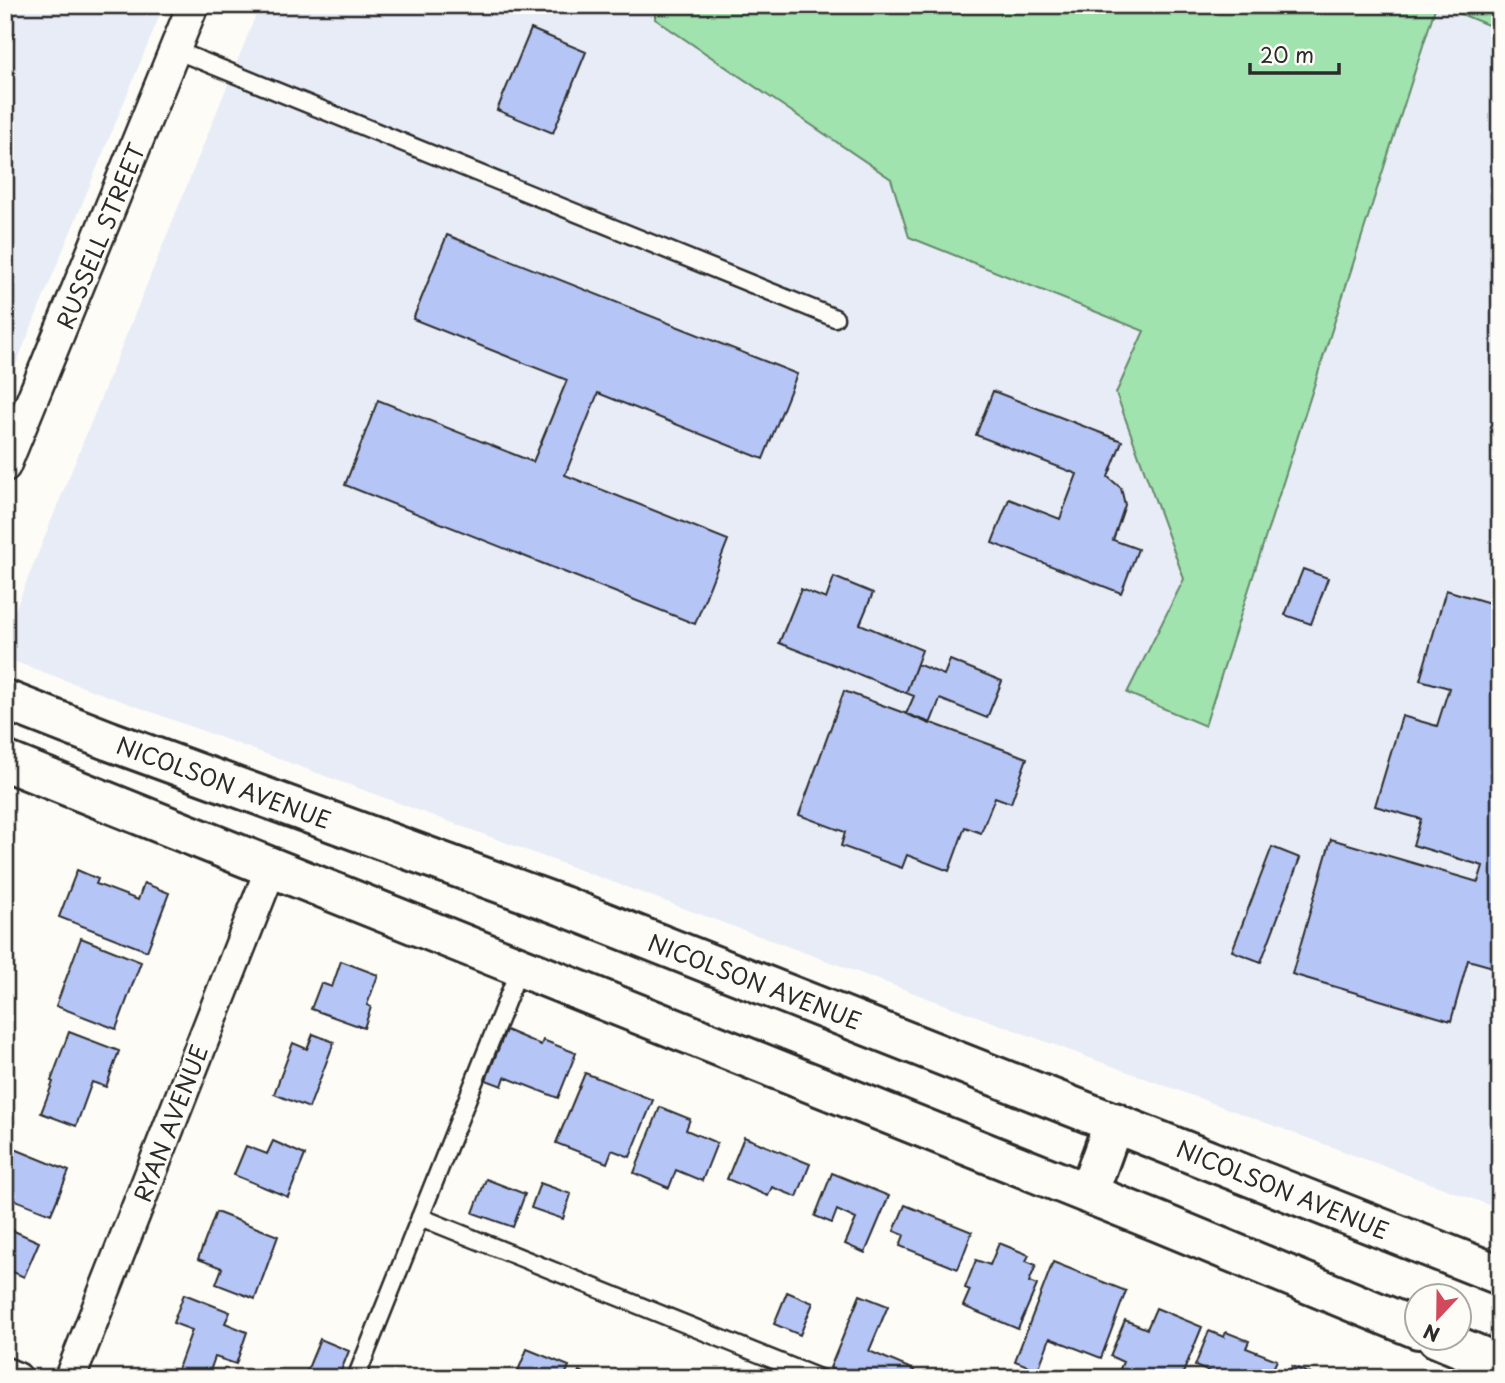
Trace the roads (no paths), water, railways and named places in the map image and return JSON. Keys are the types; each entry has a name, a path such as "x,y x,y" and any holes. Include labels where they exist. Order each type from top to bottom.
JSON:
{"main road":[{"name":"NICOLSON AVENUE","path":"5,700 563,906 1500,1275"},
{"path":"6,764 1088,1194 1404,1323"},
{"path":"1088,1194 1114,1122"},
{"path":"1471,1352 1500,1364"}],"street":[{"name":"RUSSELL STREET","path":"5,466 193,5"},
{"name":"RYAN AVENUE","path":"70,1378 271,868"},
{"path":"5,1373 18,1378"}],"lane":[{"path":"176,50 835,318"},
{"path":"356,1378 520,967"},
{"path":"420,1217 819,1378"}]}
